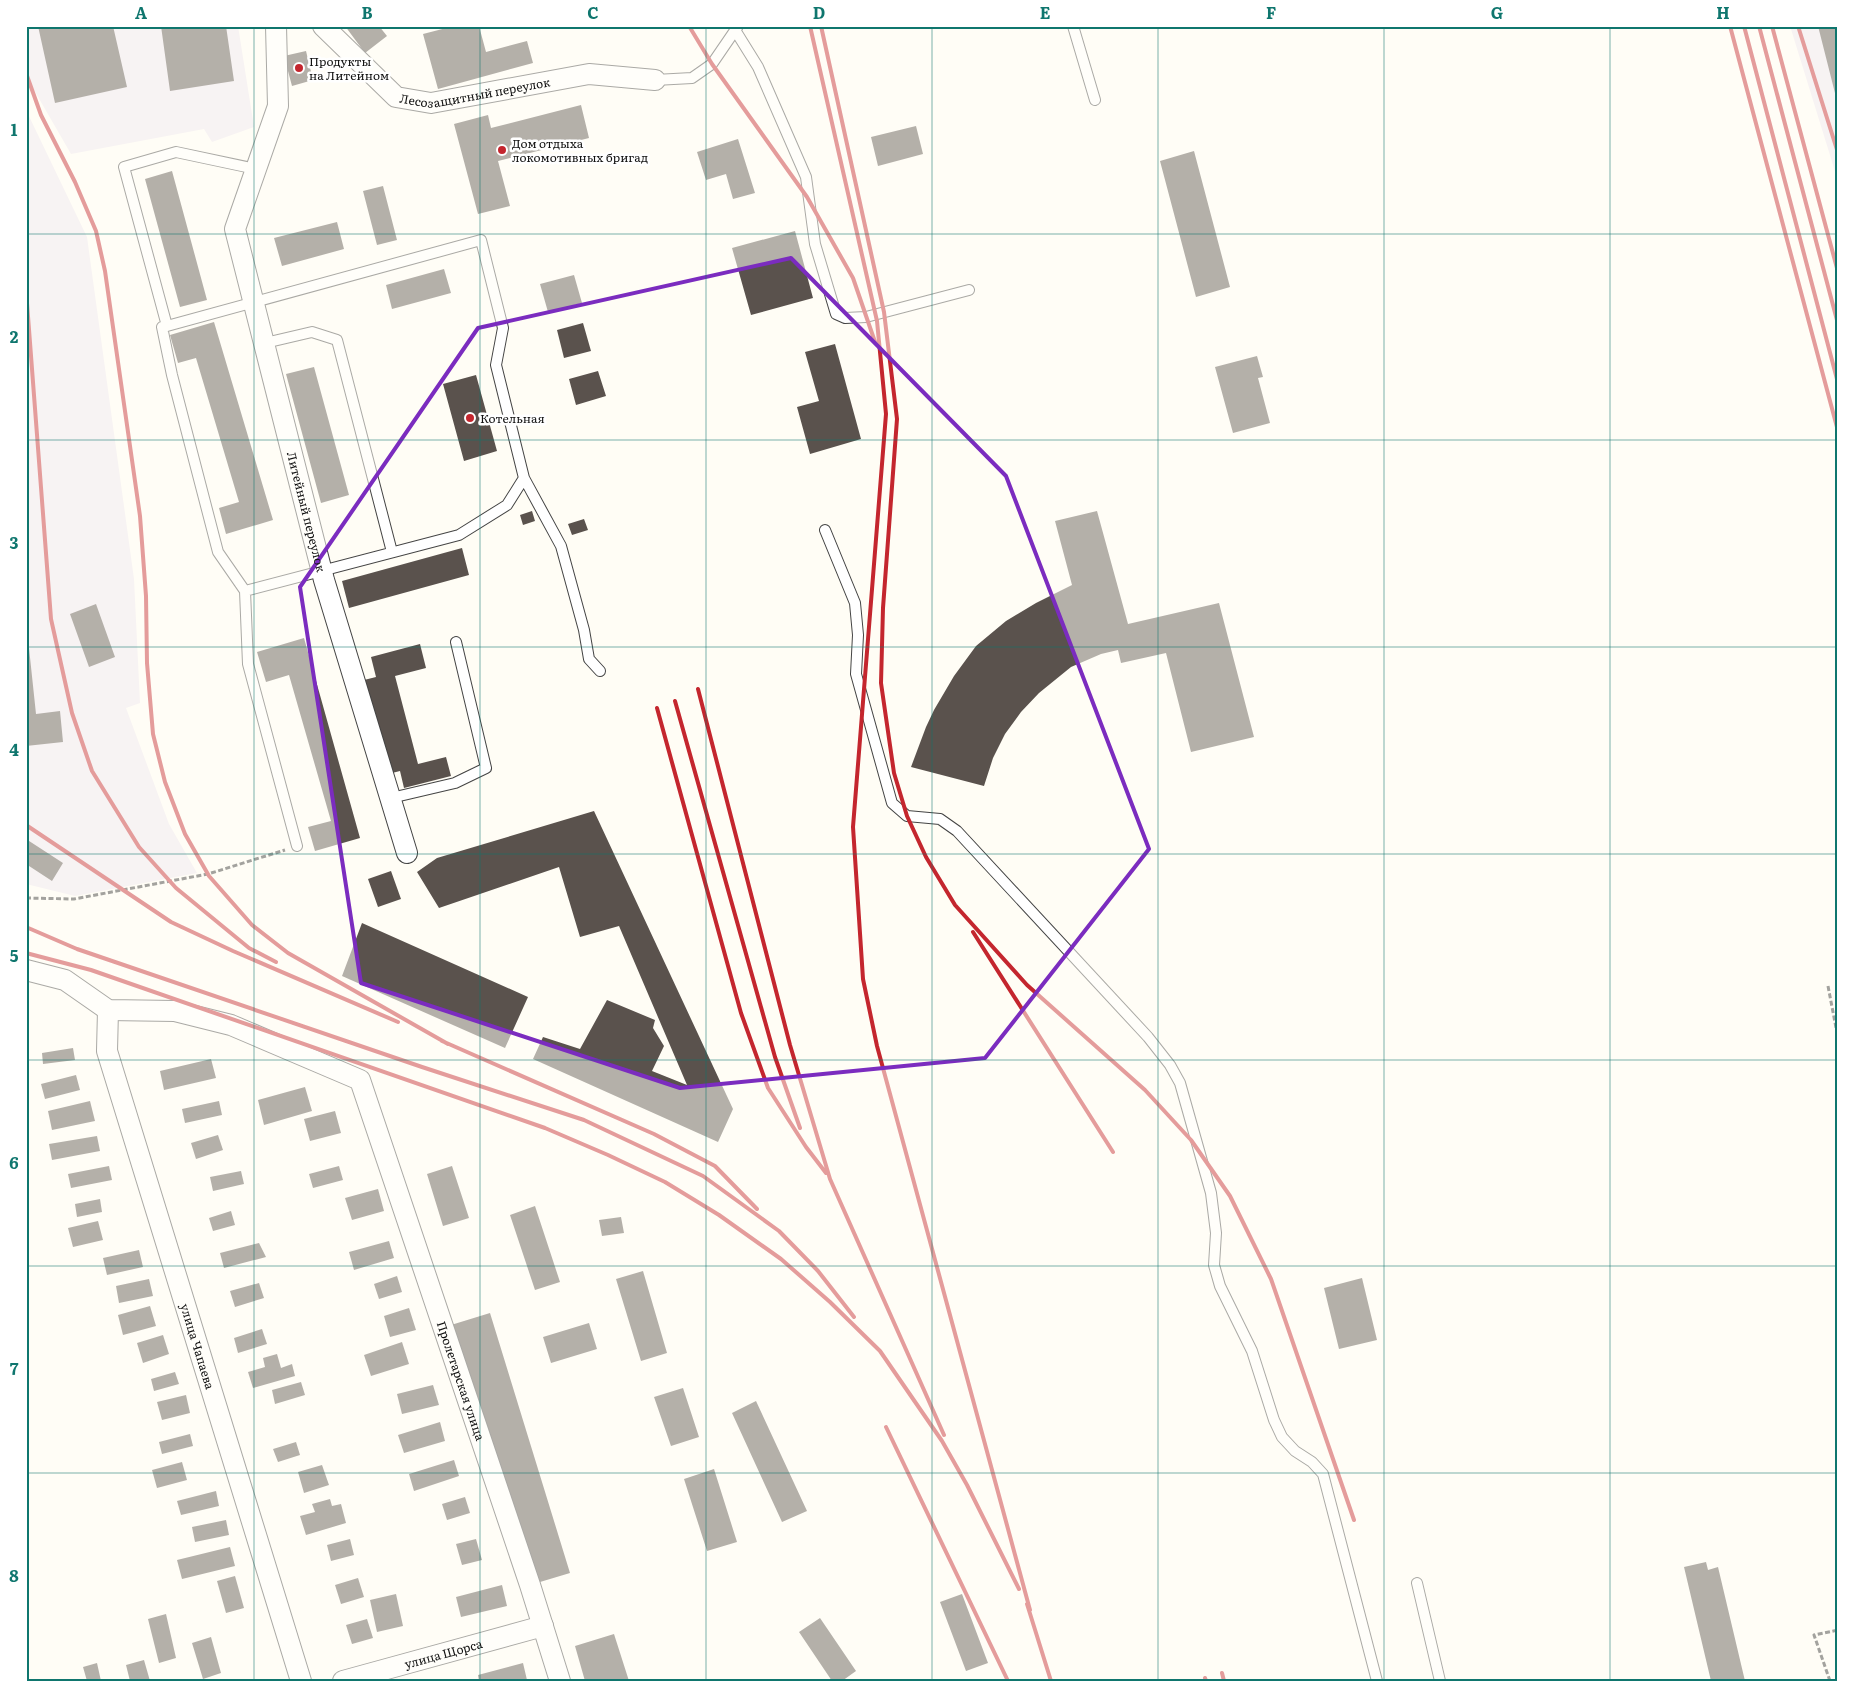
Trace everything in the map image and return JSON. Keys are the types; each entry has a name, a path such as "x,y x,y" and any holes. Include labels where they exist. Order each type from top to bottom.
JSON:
{"street":[{"path":"256,170 278,106 276,26"},
{"name":"Лесозащитный переулок","path":"323,26 396,97 422,102 431,103 589,74 655,80"},
{"name":"Литейный переулок","path":"256,170 235,229 322,570 407,853"},
{"path":"26,970 65,980 108,1010"},
{"name":"Пролетарская улица","path":"108,1010 175,1011 231,1025 360,1080 544,1626 560,1681"},
{"name":"улица Чапаева","path":"108,1010 107,1051 301,1681"},
{"name":"улица Щорса","path":"342,1681 544,1626"}],"lane":[{"path":"1073,26 1095,100"},
{"path":"655,80 692,78 712,64 737,28 758,67 806,177 815,244 836,314 845,318 866,317 969,290"},
{"path":"167,326 124,167 176,152 256,170"},
{"path":"297,846 248,664 245,591 218,552 172,375 162,328 481,240 503,328 496,365 524,478 561,546 584,630 589,659 600,670"},
{"path":"265,343 312,332 337,340 392,552"},
{"path":"245,591 459,535 507,505 524,478"},
{"path":"824,530 855,603 858,635 856,674 892,803 907,816 940,819 957,832 1148,1037 1170,1065 1180,1083 1211,1193 1216,1233 1214,1265 1220,1286 1252,1351 1274,1420 1282,1438 1324,1474 1377,1681"},
{"path":"391,798 455,782 486,768 456,642"},
{"path":"1417,1583 1440,1681"}],"path":[{"path":"26,898 74,899 208,874 297,846"},
{"path":"1828,986 1838,1038"},
{"path":"1830,1681 1814,1636 1838,1630"}],"highlighted area":[{"path":"791,258 1006,476 1149,849 985,1058 680,1088 361,983 300,587 478,328"}],"shaded area":[{"path":"26,26 238,26 254,127 212,142 204,129 71,154 30,83 26,80"},
{"path":"1790,26 1838,26 1838,181"},
{"path":"26,110 87,237 134,579 140,703 126,708 169,824 197,873 75,896 26,884"}],"building":[{"path":"38,26 113,26 127,87 55,103"},
{"path":"161,26 226,26 234,81 170,91"},
{"path":"345,26 379,26 387,36 365,53"},
{"path":"454,26 479,26 486,52 527,41 533,63 438,89 423,34"},
{"path":"1818,26 1838,26 1838,101 1837,101"},
{"name":"Продукты на Литейном","path":"306,51 313,80 292,86 284,56"},
{"name":"Дом отдыха локомотивных бригад","path":"581,105 589,138 498,161 510,206 478,214 454,124 488,115 491,128"},
{"path":"916,126 923,154 878,166 871,137"},
{"path":"738,139 755,193 733,199 726,174 706,180 697,152"},
{"path":"1194,151 1230,287 1196,297 1160,161"},
{"path":"172,171 207,300 180,307 145,179"},
{"path":"383,186 397,240 377,245 363,191"},
{"path":"337,222 344,249 282,266 274,238"},
{"path":"795,231 813,298 751,315 732,248"},
{"path":"444,269 451,293 392,309 386,285"},
{"path":"574,275 582,303 548,312 540,284"},
{"path":"214,322 273,520 226,534 219,508 239,502 196,358 178,363 170,335"},
{"path":"583,323 591,351 564,358 557,330"},
{"path":"835,344 861,439 810,454 797,407 819,401 805,352"},
{"path":"1257,356 1263,377 1258,378 1270,423 1233,433 1215,367"},
{"path":"314,367 349,495 321,503 286,374"},
{"path":"598,371 606,396 576,405 569,379"},
{"name":"Котельная","path":"476,375 497,451 464,461 443,384"},
{"path":"532,511 535,521 523,525 520,515"},
{"path":"1097,511 1128,624 1219,603 1254,737 1191,752 1166,653 1121,663 1118,650 1101,654 1071,667 1039,693 1021,712 1005,734 993,758 984,786 911,767 934,710 954,676 976,646 1006,621 1072,585 1055,521"},
{"path":"584,519 588,530 572,535 568,524"},
{"path":"462,548 469,575 349,608 342,581"},
{"path":"96,604 115,657 89,667 70,614"},
{"path":"304,638 360,838 315,851 308,827 331,821 289,675 266,682 257,652"},
{"path":"420,644 426,668 395,676 418,764 446,757 451,776 404,788 400,771 388,774 364,680 376,677 371,657"},
{"path":"26,648 29,648 36,714 60,711 63,742 26,746"},
{"path":"594,811 733,1109 718,1142 533,1059 543,1037 580,1049 607,1000 655,1020 653,1028 664,1046 652,1071 687,1085 619,926 580,937 559,867 439,908 417,872 437,858"},
{"path":"26,839 63,863 52,881 26,864"},
{"path":"391,871 401,899 378,907 368,879"},
{"path":"362,923 528,997 505,1048 342,976"},
{"path":"73,1048 75,1060 43,1064 42,1053"},
{"path":"211,1059 216,1078 164,1090 160,1071"},
{"path":"76,1075 80,1090 45,1099 41,1084"},
{"path":"305,1087 312,1111 264,1125 258,1100"},
{"path":"90,1101 95,1121 52,1130 48,1111"},
{"path":"219,1101 222,1115 185,1123 182,1109"},
{"path":"335,1111 341,1133 310,1141 304,1119"},
{"path":"218,1135 223,1150 196,1159 191,1143"},
{"path":"97,1136 100,1151 52,1160 49,1144"},
{"path":"109,1166 112,1180 71,1188 68,1174"},
{"path":"339,1166 343,1180 313,1188 309,1174"},
{"path":"452,1166 469,1218 443,1226 427,1174"},
{"path":"241,1171 244,1184 213,1191 210,1177"},
{"path":"378,1189 384,1211 352,1220 345,1198"},
{"path":"100,1199 102,1212 77,1217 75,1204"},
{"path":"535,1206 560,1282 535,1290 510,1215"},
{"path":"231,1211 235,1225 213,1231 209,1218"},
{"path":"621,1217 624,1233 602,1236 599,1220"},
{"path":"98,1221 103,1240 73,1247 68,1228"},
{"path":"389,1241 394,1258 354,1270 349,1252"},
{"path":"259,1243 266,1257 224,1268 220,1253"},
{"path":"139,1250 143,1267 107,1275 103,1258"},
{"path":"643,1271 667,1353 641,1361 616,1279"},
{"path":"397,1276 402,1292 379,1299 374,1284"},
{"path":"1362,1278 1377,1340 1339,1349 1324,1288"},
{"path":"149,1279 153,1296 119,1303 116,1286"},
{"path":"259,1283 264,1298 235,1307 230,1291"},
{"path":"150,1306 156,1326 123,1335 118,1315"},
{"path":"409,1308 416,1330 390,1337 384,1316"},
{"path":"490,1313 570,1573 530,1585 451,1325"},
{"path":"589,1323 597,1349 551,1363 543,1337"},
{"path":"262,1329 267,1344 238,1353 234,1338"},
{"path":"163,1335 169,1354 143,1363 137,1343"},
{"path":"402,1342 409,1364 371,1376 364,1355"},
{"path":"277,1354 281,1368 292,1364 295,1376 253,1388 248,1372 265,1367 263,1358"},
{"path":"175,1372 179,1384 154,1391 151,1379"},
{"path":"301,1382 305,1395 275,1404 272,1390"},
{"path":"433,1385 439,1405 402,1414 397,1394"},
{"path":"683,1388 699,1437 671,1446 654,1397"},
{"path":"186,1395 190,1413 162,1420 157,1402"},
{"path":"756,1401 807,1511 782,1522 732,1413"},
{"path":"440,1422 445,1441 404,1453 398,1435"},
{"path":"190,1434 193,1446 162,1454 159,1442"},
{"path":"296,1442 300,1455 278,1462 273,1449"},
{"path":"454,1460 459,1476 414,1491 409,1474"},
{"path":"182,1462 187,1480 157,1488 152,1470"},
{"path":"322,1465 329,1485 304,1493 298,1472"},
{"path":"714,1469 737,1542 707,1551 684,1479"},
{"path":"216,1491 219,1506 181,1515 177,1501"},
{"path":"465,1497 470,1513 447,1520 442,1504"},
{"path":"330,1499 332,1506 341,1504 346,1523 306,1535 300,1516 315,1512 312,1504"},
{"path":"226,1520 229,1535 195,1542 192,1527"},
{"path":"350,1539 354,1555 331,1561 327,1545"},
{"path":"476,1539 482,1560 462,1565 456,1544"},
{"path":"230,1547 235,1566 182,1579 177,1560"},
{"path":"1706,1562 1708,1570 1718,1567 1745,1681 1711,1681 1684,1567"},
{"path":"235,1576 244,1608 226,1613 217,1581"},
{"path":"358,1578 364,1597 341,1604 335,1585"},
{"path":"502,1585 507,1606 461,1617 456,1597"},
{"path":"396,1594 403,1626 377,1632 370,1600"},
{"path":"962,1594 988,1663 966,1671 940,1602"},
{"path":"166,1614 176,1658 159,1663 148,1619"},
{"path":"820,1618 856,1671 842,1681 832,1681 799,1632"},
{"path":"367,1619 373,1638 352,1644 346,1625"},
{"path":"614,1634 629,1681 585,1681 575,1646"},
{"path":"211,1637 221,1673 203,1679 192,1643"},
{"path":"144,1660 150,1681 130,1681 126,1665"},
{"path":"97,1663 101,1681 87,1681 83,1667"},
{"path":"523,1663 527,1680 479,1681 478,1675"}],"railway":[{"path":"689,26 712,64 807,197 853,278 875,342"},
{"path":"810,26 877,321 886,414 853,827 863,979 877,1046 1030,1610"},
{"path":"821,26 884,312 897,419 883,608 881,683 894,773 907,816 926,857 955,905 1027,985 1145,1090 1191,1140 1230,1196 1271,1279 1354,1520"},
{"path":"1730,26 1838,431"},
{"path":"1744,26 1838,383"},
{"path":"1759,26 1838,324"},
{"path":"1772,26 1838,272"},
{"path":"1798,26 1838,153"},
{"path":"26,73 41,115 75,182 96,231 105,271 140,516 146,596 147,663 153,734 165,782 185,834 209,876 252,925 288,953 448,1044"},
{"path":"26,290 51,619 72,713 92,771 139,847 176,888 249,948 276,962"},
{"path":"698,689 790,1045 830,1179 944,1435"},
{"path":"675,701 775,1057 800,1128"},
{"path":"657,708 741,1013 768,1088 806,1147 826,1173"},
{"path":"26,825 171,922 233,951 398,1022"},
{"path":"26,927 77,949 422,1067 584,1120 703,1176 779,1231 818,1271 854,1317"},
{"path":"973,932 1113,1152"},
{"path":"26,953 91,970 545,1128 665,1182 719,1215 781,1259 830,1302 880,1351 942,1441 967,1485 1019,1589"},
{"path":"442,1041 654,1134 715,1166 757,1209"},
{"path":"886,1427 1008,1681"},
{"path":"1027,1604 1051,1681"},
{"path":"1222,1673 1224,1681"}],"place":[{"name":"Продукты на Литейном","path":"299,68"},
{"name":"Дом отдыха локомотивных бригад","path":"502,150"},
{"name":"Котельная","path":"470,418"}]}
